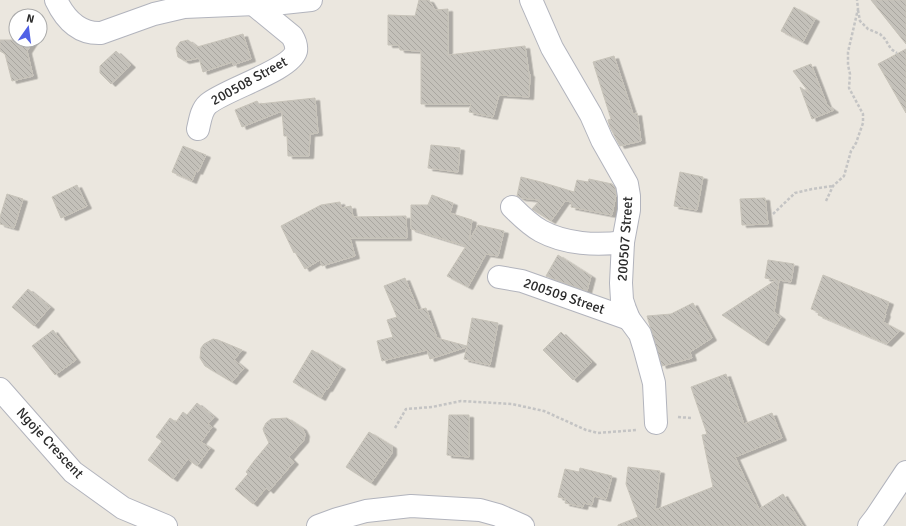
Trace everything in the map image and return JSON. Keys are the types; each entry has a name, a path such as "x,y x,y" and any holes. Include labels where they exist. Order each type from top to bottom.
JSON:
{"street":[{"path":"56,0 69,20 77,28 94,34 101,33 154,14 184,7 311,0"},
{"name":"200507 Street","path":"532,0 552,48 591,115 602,140 627,184 629,210 624,242 621,283 622,300 624,310 640,334 654,383 656,423"},
{"name":"200508 Street","path":"198,129 201,115 207,105 225,94 238,89 279,67 296,52 296,44 292,36 253,4"},
{"path":"512,208 542,231 577,243 609,244 624,242"},
{"name":"200509 Street","path":"499,277 522,281 629,319"},
{"name":"Ngoje Crescent","path":"0,389 73,472 123,508 166,526"},
{"path":"869,526 906,472"},
{"path":"318,526 366,511 411,506 480,510 498,515 523,526"}],"path":[{"path":"856,0 860,21 868,29 880,34 885,39 890,49 897,53"},
{"path":"826,201 833,186 844,176 851,151 856,143 862,123 863,114 849,88 850,74 848,65 848,52 858,9"},
{"path":"773,214 796,193 833,186"},
{"path":"395,428 406,409 432,407 461,401 512,404 544,411 586,430 598,432 641,429 656,423 661,418 670,416 691,418"}],"building":[{"path":"419,0 429,0 435,10 448,9 448,55 525,46 530,74 529,97 499,95 493,117 469,112 471,104 421,104 421,51 400,50 399,45 388,45 388,15 415,16"},
{"path":"871,0 906,0 906,44"},
{"path":"794,7 815,19 803,42 781,31"},
{"path":"243,34 251,59 233,65 232,62 203,72 199,58 185,61 178,57 176,48 180,42 188,40 197,47"},
{"path":"0,40 8,40 8,48 29,48 27,51 33,76 12,81 5,54 0,51"},
{"path":"906,49 906,113 878,64"},
{"path":"116,51 131,65 111,84 100,73 100,66"},
{"path":"614,56 633,114 637,113 641,141 620,146 610,127 608,120 611,119 593,62"},
{"path":"811,64 827,105 834,110 812,119 800,87 811,95 793,71"},
{"path":"315,98 318,133 310,134 309,156 288,156 287,136 284,136 282,111 242,127 235,110 257,101 259,104"},
{"path":"431,145 460,148 458,172 428,168"},
{"path":"183,146 206,155 198,172 196,171 192,181 172,172"},
{"path":"680,172 703,177 697,210 674,206"},
{"path":"521,177 574,192 577,180 588,182 589,179 612,184 615,188 616,195 612,215 571,207 572,202 565,201 551,221 532,209 540,200 521,198 517,196"},
{"path":"77,185 87,206 61,218 52,197"},
{"path":"7,194 23,199 14,228 0,224 0,217"},
{"path":"432,195 453,203 450,213 472,220 469,241 478,225 504,231 498,256 486,254 468,287 447,276 466,246 411,229 411,205 428,205"},
{"path":"765,198 768,224 742,225 740,199"},
{"path":"340,202 341,208 351,206 353,217 406,216 407,238 350,238 355,256 322,266 320,260 305,269 295,252 294,253 281,226 321,205"},
{"path":"558,255 591,276 587,291 546,276"},
{"path":"768,260 794,264 791,282 779,280 774,312 781,317 764,343 722,315 776,280 765,278"},
{"path":"823,275 889,302 883,322 900,331 887,344 818,315 819,312 811,309"},
{"path":"405,278 418,310 426,308 437,338 467,346 472,318 498,323 490,365 464,359 467,347 430,359 427,350 382,361 377,341 393,337 387,320 397,317 384,286"},
{"path":"28,289 50,307 34,326 12,307"},
{"path":"693,303 712,338 690,352 692,358 662,366 647,316 671,314"},
{"path":"53,330 76,360 55,375 32,346"},
{"path":"561,332 592,362 573,380 543,350"},
{"path":"213,339 242,350 234,360 244,368 232,382 205,366 200,358 201,348 204,344"},
{"path":"312,350 341,367 321,398 293,382"},
{"path":"726,374 744,424 772,413 782,438 735,457 759,509 783,494 803,526 618,526 638,517 626,484 628,467 660,471 655,510 713,487 702,435 707,434 691,387"},
{"path":"197,403 214,417 208,424 212,427 201,442 210,448 197,466 188,459 173,479 148,460 162,441 156,437 170,418 176,422 183,412 187,415"},
{"path":"449,415 469,415 469,457 447,455"},
{"path":"287,418 302,428 305,434 304,440 289,457 294,462 269,491 266,488 253,504 235,489 248,474 246,472 269,443 263,429 266,423 271,419"},
{"path":"369,432 392,446 392,453 371,483 346,467"},
{"path":"580,468 612,476 606,499 594,496 592,505 584,503 583,507 565,503 566,499 558,497 565,469 579,472"}]}
